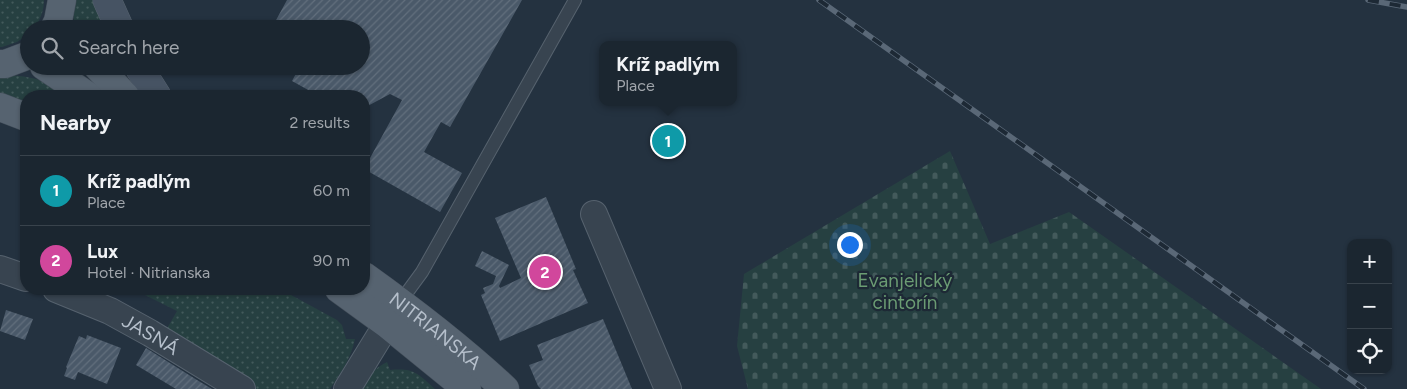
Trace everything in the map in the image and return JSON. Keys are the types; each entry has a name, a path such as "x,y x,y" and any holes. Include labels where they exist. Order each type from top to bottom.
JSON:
{"main road":[{"path":"50,75 77,90"},
{"path":"105,75 119,90"},
{"path":"0,107 20,115"},
{"name":"NITRIANSKA","path":"370,283 394,313 467,389"},
{"name":"NITRIANSKA","path":"353,295 394,313 490,374 505,389"}],"street":[{"path":"107,0 116,20"},
{"path":"144,75 153,90"},
{"path":"594,214 668,389"},
{"path":"0,269 20,276"},
{"name":"JASNÁ","path":"71,295 110,311 242,389"},
{"path":"346,389 394,313"}],"lane":[{"path":"394,313 422,272 575,0"}],"green space":[{"path":"0,0 44,0 39,20 20,20 20,40 0,47"},
{"path":"73,0 98,0 106,20 74,20"},
{"path":"0,76 28,77 61,90 20,90 20,106 0,99"},
{"name":"Evanjelický cintorín","path":"950,151 990,244 1069,212 1321,389 748,389 737,346 744,274"},
{"path":"145,295 291,295 337,320 342,325 346,339 355,339 342,371 330,389 255,389 165,332 177,311"},
{"path":"387,362 390,370 405,370 415,373 435,389 361,389 372,373"}],"building":[{"path":"287,0 522,0 450,127 441,122 424,152 462,173 440,212 370,172 370,158 402,100 390,94 370,105 370,90 308,90 292,81 295,75 370,75 370,20 276,20"},
{"path":"546,197 576,269 573,270 588,303 500,341 481,295 485,293 483,288 493,284 496,276 475,266 482,251 509,265 499,286 500,288 521,278 495,218"},
{"path":"6,310 33,319 25,340 0,331"},
{"path":"603,319 632,389 541,389 529,365 543,360 537,345"},
{"path":"87,335 121,348 107,384 78,372 75,380 64,376 79,336 86,339"},
{"path":"146,348 212,389 176,389 136,365"}],"railway":[{"path":"819,0 1364,389"},
{"path":"1368,0 1407,7"}],"place":[{"name":"Kríž padlým","path":"668,141"},
{"name":"Lux","path":"545,272"}]}
